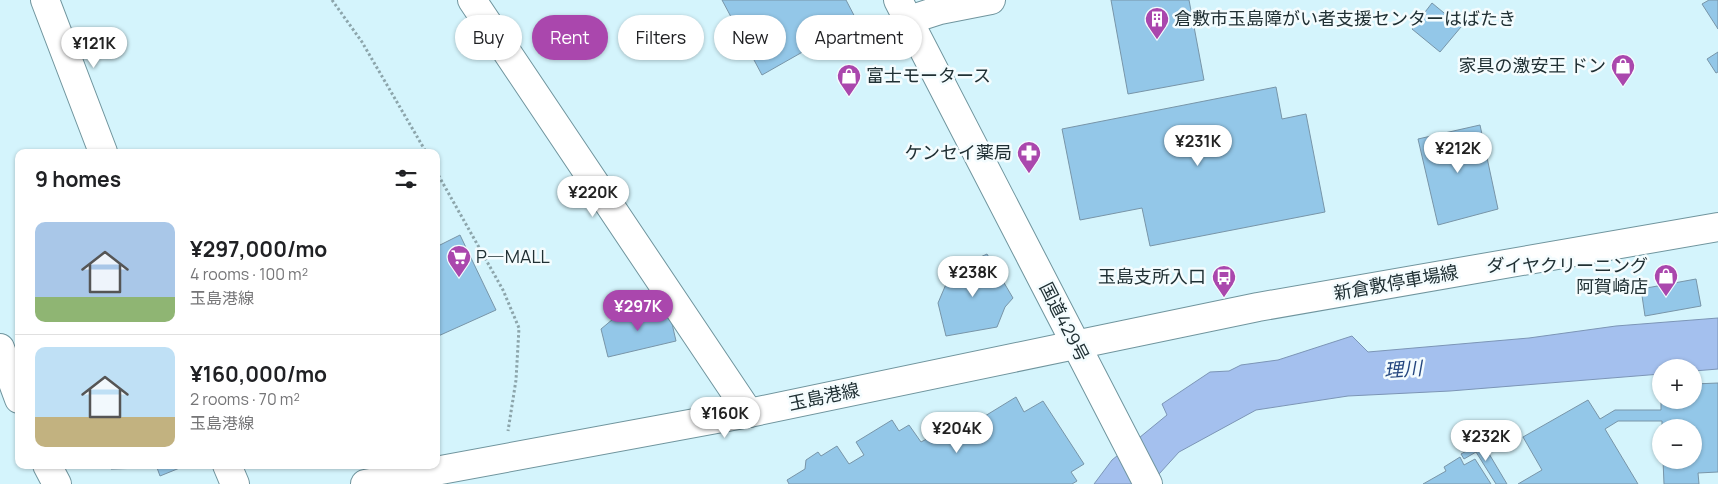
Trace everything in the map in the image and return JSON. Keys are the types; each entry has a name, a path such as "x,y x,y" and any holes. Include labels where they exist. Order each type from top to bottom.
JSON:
{"main road":[{"path":"45,0 103,149"},
{"path":"472,0 749,413"},
{"path":"903,10 940,10 991,0"},
{"name":"国道429号","path":"903,10 1148,484"},
{"name":"新倉敷停車場線","path":"1075,346 1258,308 1718,227"},
{"name":"玉島港線","path":"365,484 749,413 1075,346"},
{"path":"0,348 15,388"},
{"path":"49,469 56,484"},
{"path":"229,469 235,484"}],"path":[{"path":"332,0 362,42 424,149"},
{"path":"440,178 503,290 519,328 516,380 507,432 506,459"}],"water":[{"name":"理川","path":"1718,318 1718,369 1702,370 1702,359 1652,359 1652,375 1450,391 1348,396 1256,410 1179,452 1150,484 1094,484 1112,460 1167,415 1162,404 1210,372 1229,371 1241,365 1278,360 1352,336 1368,352 1529,338 1616,326"}],"building":[{"path":"722,0 846,0 854,15 796,15 796,56 762,75 754,60 786,60 786,15 730,15"},
{"name":"倉敷市玉島障がい者支援センターはばたき","path":"1111,0 1189,0 1204,80 1128,94"},
{"path":"1709,0 1718,0 1718,29 1702,4"},
{"path":"1432,3 1461,27 1440,52 1412,29"},
{"path":"1718,52 1718,72 1716,73 1707,59"},
{"path":"1276,87 1282,119 1306,114 1325,212 1150,246 1142,208 1080,220 1062,129"},
{"path":"1480,125 1498,209 1438,225 1418,139"},
{"name":"P―MALL","path":"460,235 496,310 440,335 440,245"},
{"path":"987,254 1013,298 1005,307 997,327 946,336 938,303 952,270"},
{"path":"1696,279 1701,306 1645,316 1641,289"},
{"path":"668,306 676,341 608,357 601,329 613,319"},
{"path":"1718,383 1718,472 1698,473 1699,484 1664,484 1663,469 1702,469 1702,419 1618,421 1605,429 1638,484 1518,484 1542,470 1523,437 1588,400 1600,419 1615,410 1702,409 1702,384"},
{"path":"1016,397 1024,412 1043,401 1084,464 1071,472 1077,481 1072,484 789,484 787,480 805,469 806,460 818,452 821,456 837,446 849,464 864,455 856,442 892,420 899,431 909,425 921,442 972,415 985,416"},
{"path":"1482,442 1507,484 1496,484 1476,452 1464,459 1461,454"},
{"path":"1460,457 1464,465 1475,459 1491,484 1423,484 1446,471 1444,467"},
{"path":"157,469 177,469 160,476"}],"place":[{"name":"倉敷市玉島障がい者支援センターはばたき","path":"1157,40"},
{"name":"家具の激安王 ドン","path":"1623,87"},
{"name":"富士モータース","path":"849,97"},
{"name":"ケンセイ薬局","path":"1029,174"},
{"name":"P―MALL","path":"459,278"},
{"name":"ダイヤクリーニング 阿賀崎店","path":"1666,297"},
{"name":"玉島支所入口","path":"1224,298"}]}
